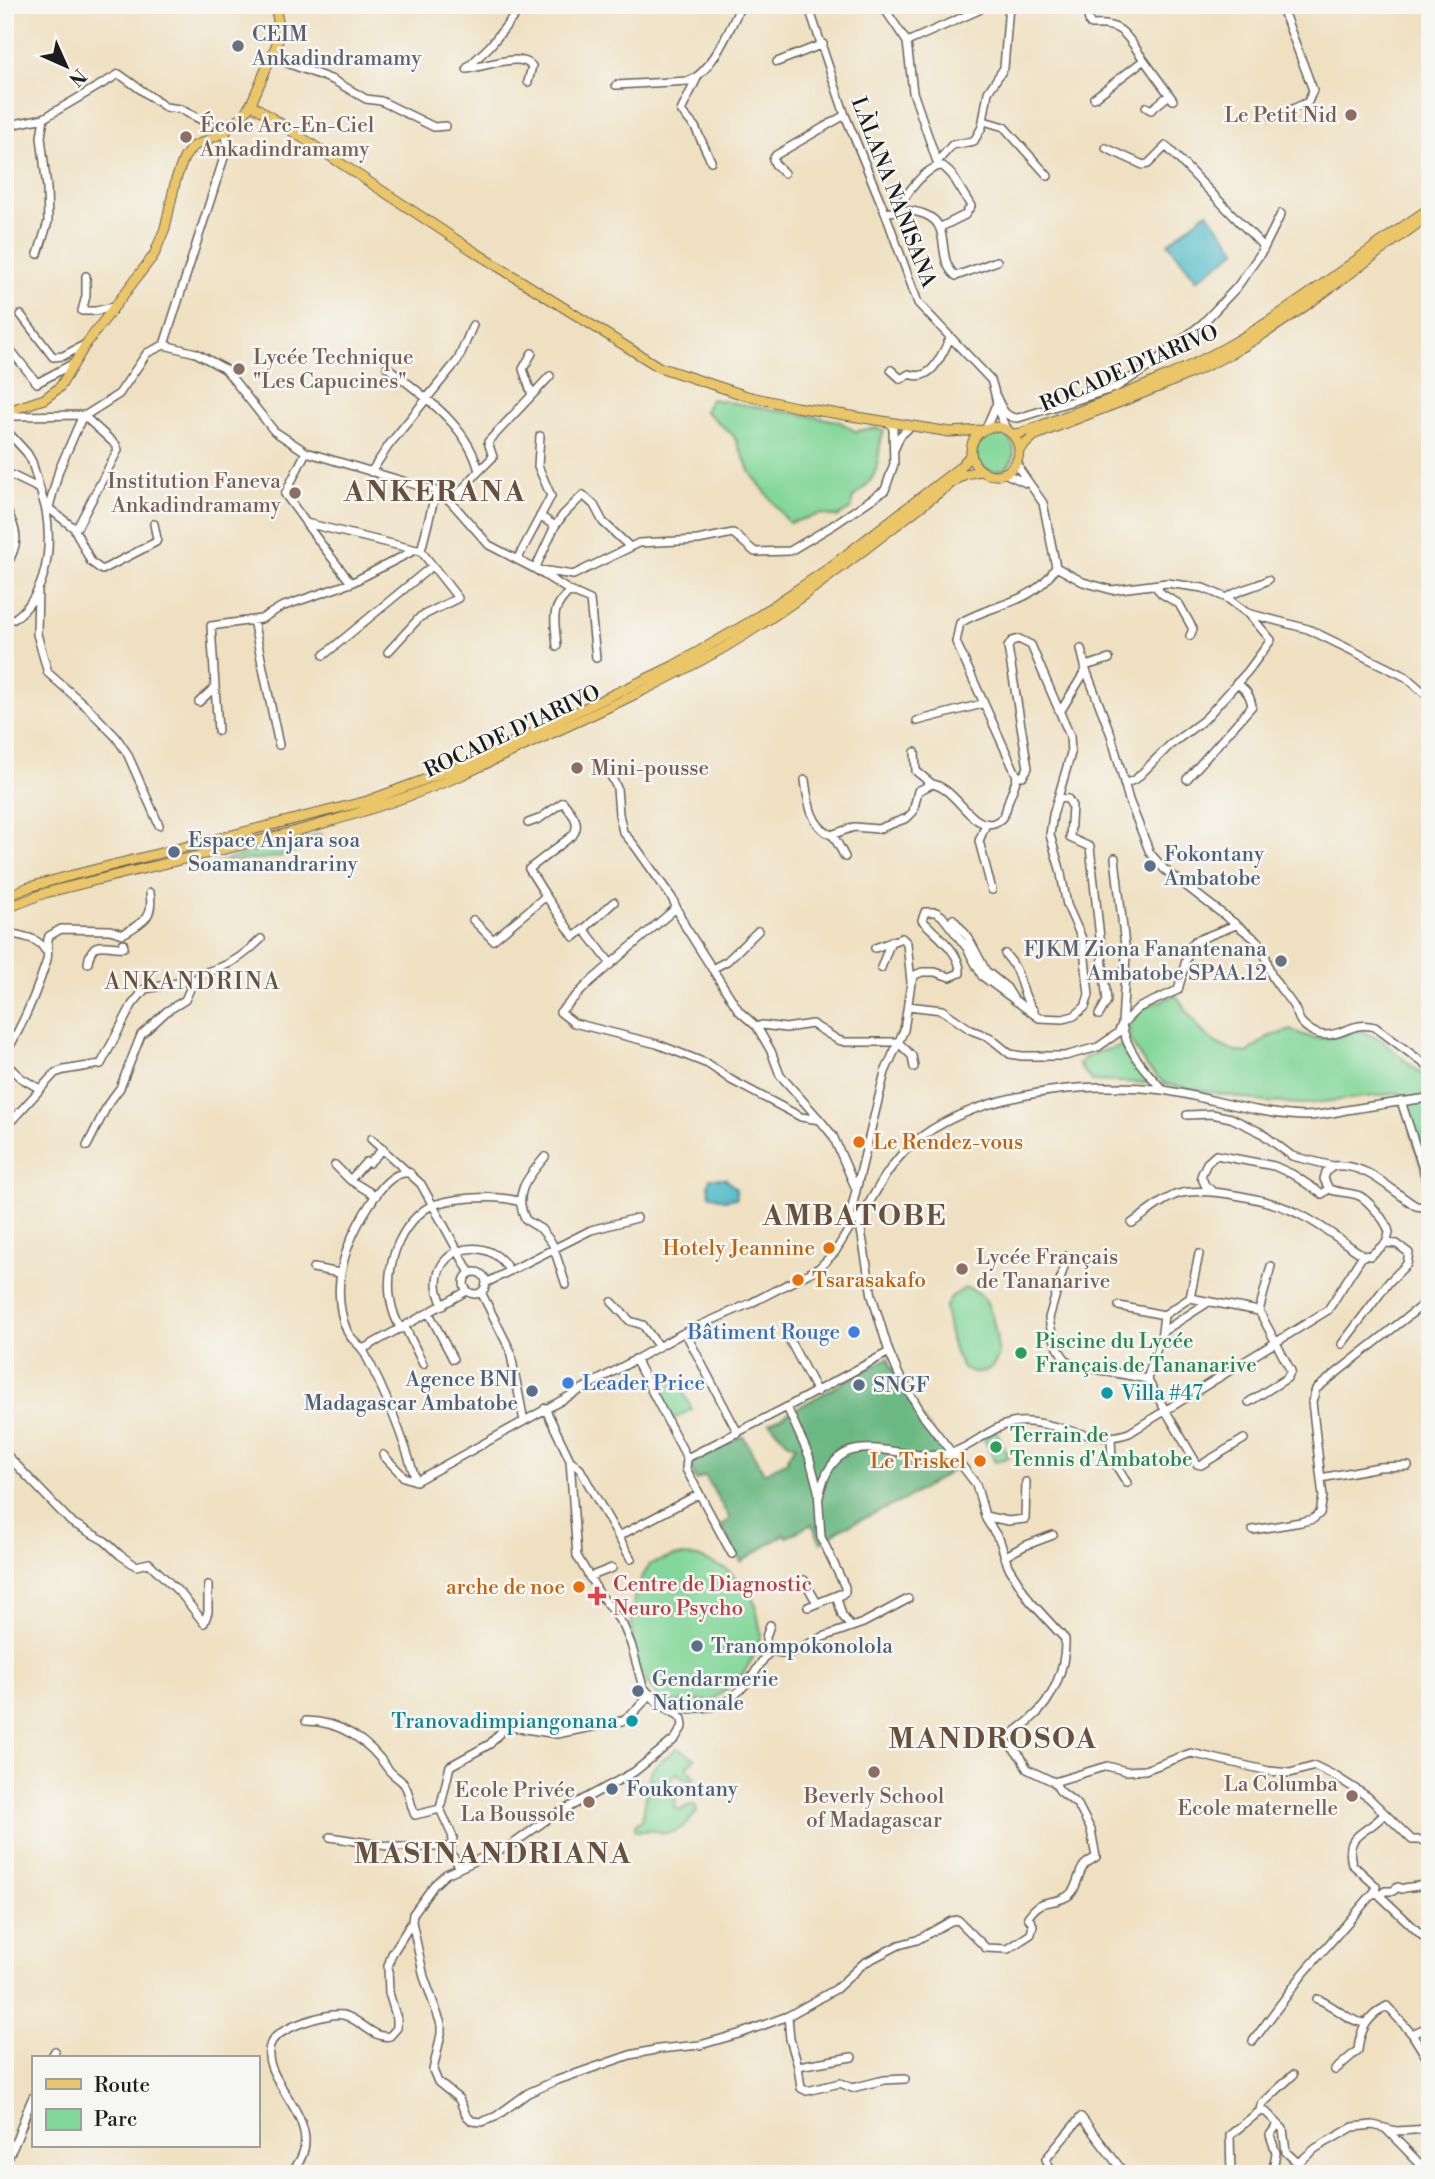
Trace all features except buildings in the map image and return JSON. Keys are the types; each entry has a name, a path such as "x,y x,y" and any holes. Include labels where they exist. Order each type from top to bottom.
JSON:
{"main road":[{"path":"5,413 54,394 61,387 86,344 146,266 160,243 184,158 192,147 225,132 251,104 280,32 275,5"},
{"path":"251,104 478,254 659,367 747,396 890,423 954,432 998,427 1010,433 1016,440 1019,450 1017,460 1012,468 1004,473 993,476 981,471 974,464 967,441 954,432"},
{"name":"ROCADE D'IARIVO","path":"1010,433 1021,433 1171,374 1225,348 1279,316 1430,208"},
{"name":"ROCADE D'IARIVO","path":"1019,450 1034,436 1173,382 1240,348 1282,323 1430,215"},
{"path":"971,450 975,439 985,429"},
{"name":"ROCADE D'IARIVO","path":"5,897 29,887 73,875 367,801 467,764 673,666 748,623 883,528 960,467 969,457 971,450"},
{"name":"ROCADE D'IARIVO","path":"5,909 46,893 341,818 435,787 462,775 720,650 796,601 957,479 965,474 981,471"}],"street":[{"path":"523,5 490,46 467,69 518,59 528,61 532,66 528,82"},
{"path":"711,161 695,127 681,111 697,77 721,45 741,5"},
{"name":"LÀLANA NANISANA","path":"808,5 845,115 918,303 991,380 1006,415 1011,418 1072,403 1129,381 1203,323 1237,287 1262,247"},
{"path":"883,5 907,42 913,92 935,160 940,160 954,144 974,141 984,121 988,92 1004,68 1009,5"},
{"path":"1048,5 1055,8 1065,5"},
{"path":"1085,5 1092,25 1108,24 1122,31 1171,98 1151,110 1146,107"},
{"path":"1273,118 1308,102 1313,90 1282,8 1287,5"},
{"path":"907,42 979,10"},
{"path":"777,62 823,44"},
{"path":"271,57 333,79 366,99 381,101 434,127 446,126"},
{"path":"1094,98 1144,60"},
{"path":"5,126 44,118 119,74 165,107 180,109 225,132 228,145 164,345"},
{"path":"616,85 689,81 697,77"},
{"path":"784,173 775,164 776,155 845,115"},
{"path":"38,254 48,222 42,148 44,118"},
{"path":"984,121 1004,127 1048,176"},
{"path":"1106,148 1143,165 1148,164 1166,146 1262,247 1280,214"},
{"path":"899,210 908,191 935,167 943,166 952,175 971,206 965,215 941,227"},
{"path":"885,213 908,209 933,218 941,227 944,256 954,275 961,275 997,261"},
{"path":"86,276 86,296 82,311 113,307"},
{"path":"21,315 53,357 64,356 86,344"},
{"path":"371,472 458,360 473,325"},
{"path":"891,370 901,379 909,374 915,377 926,375 936,364 950,338"},
{"path":"5,343 37,383 74,363"},
{"path":"5,413 15,416 83,415 119,394 147,353 164,345 196,353 225,369 274,431 306,452 436,491 452,502 489,545 590,600 596,658"},
{"path":"532,353 523,369 532,395"},
{"path":"387,367 428,398 468,441 479,471"},
{"path":"452,502 493,457 488,442 550,376"},
{"path":"985,429 995,407 995,392"},
{"path":"995,407 1010,433"},
{"path":"46,509 49,507 59,470 83,415"},
{"path":"74,528 78,526 118,450 116,445 83,415"},
{"path":"535,569 573,575 639,543 698,540 733,533 755,552 790,551 885,490 894,464 893,429 890,423"},
{"path":"894,452 900,436 911,425"},
{"path":"5,429 27,453 46,509 50,533 49,554 38,587 18,616 11,620 5,618"},
{"path":"517,560 551,496 538,466 540,436"},
{"path":"306,452 285,494 351,583"},
{"path":"915,752 916,771 945,789 977,821 986,824 1004,816 1017,776 956,642 960,623 1030,595 1055,568 1043,503 1029,484 1017,460"},
{"path":"5,472 38,488"},
{"path":"1004,473 1029,484"},
{"path":"218,731 211,626 261,619 281,607 351,583 417,551 436,491"},
{"path":"535,569 562,515 583,495 594,505 603,522 630,547"},
{"path":"5,506 17,533 15,551 5,568"},
{"path":"46,509 74,528 91,562 102,570 156,542 158,539 154,524"},
{"path":"540,516 555,526"},
{"path":"306,523 417,551 458,598 420,617 388,652"},
{"path":"324,655 432,566"},
{"path":"1055,568 1083,582 1112,590 1167,583 1203,588 1227,598 1247,612 1271,640 1205,719 1170,746 1136,779 1124,784"},
{"path":"1227,598 1244,588 1258,586 1268,580"},
{"path":"1154,585 1182,609 1193,629 1190,636"},
{"path":"38,587 37,634 48,673 116,737 127,753 159,825"},
{"path":"558,646 555,616 558,602 570,591"},
{"path":"1247,612 1308,629 1406,677 1430,698"},
{"path":"253,620 279,745"},
{"path":"911,983 915,975 922,972 935,972 950,977 960,973 955,954 922,920 925,912 936,912 948,922 967,948 982,976 1039,1018 1052,1020 1074,1016 1085,1007 1089,995 1083,941 1067,905 1060,869 1049,835 1071,753 1070,736 1031,645 1019,639 1012,641 1008,647 1028,768 1023,776 1017,776"},
{"path":"1081,649 1111,735 1124,784 1144,841 1153,858 1259,942 1267,953 1271,975 1306,1027 1318,1035 1328,1036 1349,1027 1376,1027 1430,1068"},
{"path":"1060,712 1086,668 1109,659"},
{"path":"1187,779 1252,706 1251,698 1245,689 1236,684"},
{"path":"199,702 215,687"},
{"path":"918,720 982,704"},
{"path":"611,776 617,788 622,832 656,876 738,1011 757,1027 771,1051 780,1075 833,1136 856,1189"},
{"path":"805,780 810,808 816,822 828,834 833,835 854,827 878,829 906,818 913,812 918,791 933,784"},
{"path":"1058,798 1068,799 1072,806 1070,838 1090,847 1107,1000 1099,1015"},
{"path":"528,823 539,819 563,802 578,823 573,835 529,869 574,937 614,902"},
{"path":"986,824 979,841 992,890"},
{"path":"833,835 845,857"},
{"path":"1115,858 1126,955 1122,1024 1126,1041 1146,1072 1163,1090"},
{"path":"5,1054 48,959 46,943 49,936 61,929 110,930 123,933 144,921 152,909 150,893"},
{"path":"473,920 493,940 546,895"},
{"path":"676,908 560,1012 573,1023 657,1044 708,1064 731,1080 801,1117 820,1120"},
{"path":"953,919 968,937 986,971 1007,988 1015,1001"},
{"path":"5,925 13,934 33,938 42,944 47,954"},
{"path":"908,1006 942,1010 971,1030 989,1037 1010,1054 1065,1056 1098,1046 1118,1033 1122,1024 1138,1008 1178,990 1189,949 1195,941 1236,925"},
{"path":"584,929 611,964"},
{"path":"712,969 727,961 758,931"},
{"path":"545,1408 570,1460 577,1556 623,1625 641,1681 660,1705 682,1719 681,1732 646,1764 549,1818 513,1844 446,1874 434,1885 413,1914 412,1922 424,1977 441,2024 433,2070 438,2082 454,2094 472,2122 495,2117 528,2093 555,2081 630,2054 700,2045 788,2016 836,1989 864,1963 900,1945 917,1940 951,1921 958,1920 986,1948 1008,1949 1027,1938 1033,1925 1028,1917 1031,1912 1045,1901 1065,1898 1073,1892 1083,1866 1096,1857 1091,1830 1078,1805 1060,1791 1054,1782 1027,1769 1021,1757 1005,1740 1047,1703 1056,1684 1065,1639 1030,1601 1004,1557 1000,1542 985,1516 976,1484 924,1417 899,1376 872,1296 857,1211 856,1189 885,1072 904,1030 911,983 907,943 902,938 875,948"},
{"path":"5,1128 55,1073 102,1064 132,1005 145,989 194,980 205,971 219,968 247,953 261,939"},
{"path":"881,968 892,940"},
{"path":"88,963 89,953 95,947 102,944 120,948 124,947 123,943"},
{"path":"1005,954 1016,966 1022,992 1039,1018"},
{"path":"87,1146 108,1104 120,1088 141,1035 167,1011 186,1000 194,980"},
{"path":"757,1027 762,1024 786,1028 812,1024 845,1042 898,1042 912,1056 914,1067"},
{"path":"5,1063 21,1078 40,1089"},
{"path":"383,1455 402,1476 416,1481 658,1346 819,1268 835,1252 857,1211 870,1202 894,1163 911,1145 966,1112 1009,1098 1082,1088 1163,1090 1303,1116 1430,1098"},
{"path":"1401,1101 1430,1191"},
{"path":"1187,1115 1212,1114 1231,1118 1260,1132 1292,1156 1333,1166 1346,1165 1360,1169 1419,1207 1428,1199 1425,1193 1425,1175"},
{"path":"371,1139 421,1184 470,1273"},
{"path":"350,1180 366,1162 369,1163 383,1149"},
{"path":"1212,1190 1205,1185 1201,1176 1207,1163 1216,1155 1274,1166 1292,1174 1322,1194 1329,1189"},
{"path":"545,1157 524,1182 520,1202 526,1220 544,1232 553,1248 566,1285"},
{"path":"335,1165 350,1180 376,1196"},
{"path":"1132,1223 1172,1196 1212,1190 1272,1204 1297,1213 1363,1255 1370,1256 1386,1243 1389,1232 1367,1201 1358,1195 1329,1189 1324,1179 1333,1166"},
{"path":"410,1172 397,1174 376,1196 355,1228 345,1251 340,1286 346,1329 363,1349 397,1422 416,1481"},
{"path":"423,1364 395,1319 389,1298 394,1259 407,1231 421,1213 433,1205 491,1197 520,1202"},
{"path":"470,1273 463,1283 467,1291 474,1294 481,1292 486,1283 591,1230 637,1219"},
{"path":"1342,1344 1389,1282 1407,1264 1409,1253 1397,1244 1386,1243"},
{"path":"443,1306 437,1289 438,1275 447,1258 457,1251 475,1248 487,1250 501,1259 509,1271"},
{"path":"1119,1306 1164,1315 1190,1298 1199,1254"},
{"path":"819,1497 827,1470 842,1456 859,1449 872,1448 922,1455 953,1452 994,1429 1019,1422 1111,1439 1129,1433 1328,1310 1363,1255"},
{"path":"1067,1256 1049,1318 1062,1355 1070,1364 1147,1379"},
{"path":"1249,1402 1290,1374 1290,1367 1259,1311 1271,1266"},
{"path":"313,1268 341,1273"},
{"path":"470,1273 481,1273 486,1283"},
{"path":"363,1349 467,1291"},
{"path":"481,1292 510,1350 524,1421"},
{"path":"1190,1298 1259,1311"},
{"path":"1253,1530 1278,1528 1313,1519 1320,1513 1321,1478 1312,1402 1316,1390 1430,1299"},
{"path":"612,1302 630,1321 643,1325 658,1346"},
{"path":"1161,1332 1207,1303"},
{"path":"429,1314 453,1359"},
{"path":"1164,1315 1147,1379 1199,1465 1244,1439"},
{"path":"685,1332 737,1433"},
{"path":"790,1341 817,1392"},
{"path":"732,1554 684,1465 687,1458 889,1352"},
{"path":"635,1359 687,1458"},
{"path":"787,1407 809,1457 819,1497 821,1536 846,1590 813,1605 804,1580"},
{"path":"1111,1439 1112,1459 1127,1483"},
{"path":"5,1452 71,1522 105,1541 136,1566 149,1563 204,1623 208,1612 208,1585"},
{"path":"570,1460 580,1469 631,1559"},
{"path":"1321,1478 1379,1467 1408,1466"},
{"path":"985,1516 1008,1521 1025,1520 1026,1482"},
{"path":"619,1536 699,1494"},
{"path":"1004,1557 1053,1535"},
{"path":"589,1577 612,1568"},
{"path":"840,1594 837,1598 842,1615 850,1626"},
{"path":"672,1712 706,1709 722,1704 730,1700 752,1677 767,1654 774,1650 788,1654 850,1626 863,1623 908,1599"},
{"path":"767,1654 766,1642 770,1625"},
{"path":"745,1671 752,1677"},
{"path":"450,1847 453,1837 440,1809 450,1766 490,1744 506,1726 557,1734 622,1721 650,1695"},
{"path":"306,1721 336,1724 351,1732 383,1759 388,1769 405,1785 415,1815 440,1809"},
{"path":"1054,1782 1107,1766 1126,1772 1145,1770 1191,1753 1269,1771 1290,1773 1315,1766 1368,1797 1412,1840 1424,1840 1430,1845"},
{"path":"1384,1814 1366,1831 1352,1839 1352,1864 1376,1886 1378,1893 1430,1942"},
{"path":"330,1837 394,1847 450,1847"},
{"path":"450,1847 460,1867"},
{"path":"1253,2041 1303,1974 1378,1893 1393,1891 1398,1886 1402,1889 1416,1888 1430,1879"},
{"path":"289,2174 304,2153 306,2140 300,2121 272,2066 269,2052 272,2041 284,2030 332,2014 349,2017 384,2037 394,2033 397,2019 389,1993 388,1966 392,1954 412,1922"},
{"path":"1317,1999 1350,2019 1365,2022"},
{"path":"1335,2070 1358,2050 1365,2022 1387,2006 1412,2034 1430,2063"},
{"path":"788,2016 790,2039 801,2088 807,2091 840,2083 852,2088 884,2080 905,2079"},
{"path":"1412,2034 1430,2026"},
{"path":"798,2066 852,2057"},
{"path":"1231,2174 1230,2135 1260,2111 1261,2105 1293,2075"},
{"path":"5,2162 19,2136 24,2114 32,2099"},
{"path":"1260,2111 1268,2114 1283,2129 1286,2152 1298,2163 1316,2148 1353,2127 1373,2124 1396,2131 1430,2129"},
{"path":"1052,2174 1046,2159 1081,2118 1125,2174"},
{"path":"1272,2174 1276,2153 1270,2135 1278,2124"},
{"path":"1385,2129 1420,2164 1430,2170"}],"green space":[{"path":"711,399 838,421 855,431 876,428 884,431 877,467 865,487 852,499 852,508 837,517 820,514 789,523 751,473 734,436 705,411"},
{"path":"995,433 1008,439 1014,452 1008,465 995,471 982,465 976,452 982,439"},
{"path":"321,834 313,847 277,857 215,863"},
{"path":"1176,995 1204,1034 1212,1041 1233,1050 1247,1053 1268,1037 1292,1030 1319,1038 1360,1030 1381,1040 1425,1077 1425,1088 1430,1099 1430,1188 1400,1093 1305,1104 1265,1102 1165,1084 1148,1068 1131,1042 1128,1022 1147,1006"},
{"path":"1120,1046 1151,1083 1092,1081 1080,1067 1079,1063 1084,1058"},
{"path":"965,1288 975,1291 988,1304 996,1334 998,1358 989,1369 979,1373 970,1372 958,1359 945,1308 951,1297"},
{"path":"888,1358 910,1401 960,1466 904,1500 842,1528 821,1543 812,1524 787,1537 785,1534 741,1562 721,1526 730,1519 705,1476 696,1480 689,1464 743,1436 764,1473 788,1461 787,1457 796,1446 788,1443 770,1423"},
{"path":"678,1382 692,1409 674,1419 657,1392"},
{"name":"Terrain de Tennis d'Ambatobe","path":"997,1431 1008,1457 995,1462 983,1437"},
{"path":"675,1556 698,1557 726,1569 747,1587 756,1606 761,1634 756,1652 741,1677 713,1700 665,1703 646,1682 637,1665 632,1631 637,1588 650,1564"},
{"path":"677,1748 695,1758 687,1767 695,1778 686,1780 677,1773 669,1780 676,1797 674,1808 680,1810 695,1805 697,1811 687,1823 673,1832 635,1830 635,1825 642,1820 650,1773"}],"water":[{"path":"1207,212 1237,250 1197,280 1168,243"},
{"path":"710,1178 725,1178 736,1189 737,1198 724,1200 710,1195"}],"place":[{"name":"CEIM Ankadindramamy","path":"238,46"},
{"name":"Le Petit Nid","path":"1351,115"},
{"name":"École Arc-En-Ciel Ankadindramamy","path":"186,137"},
{"name":"Lycée Technique \"Les Capucines\"","path":"239,369"},
{"name":"Institution Faneva Ankadindramamy","path":"295,493"},
{"name":"Mini-pousse","path":"577,768"},
{"name":"Espace Anjara soa Soamanandrariny","path":"174,852"},
{"name":"Fokontany Ambatobe","path":"1150,866"},
{"name":"FJKM Ziona Fanantenana Ambatobe SPAA.12","path":"1281,961"},
{"name":"Le Rendez-vous","path":"859,1142"},
{"name":"Hotely Jeannine","path":"829,1248"},
{"name":"Lycée Français de Tananarive","path":"962,1269"},
{"name":"Tsarasakafo","path":"798,1280"},
{"name":"Bâtiment Rouge","path":"854,1332"},
{"name":"Piscine du Lycée Français de Tananarive","path":"1021,1353"},
{"name":"Leader Price","path":"568,1383"},
{"name":"SNGF","path":"859,1385"},
{"name":"Agence BNI Madagascar Ambatobe","path":"532,1391"},
{"name":"Villa #47","path":"1107,1393"},
{"name":"Terrain de Tennis d'Ambatobe","path":"996,1447"},
{"name":"Le Triskel","path":"980,1461"},
{"name":"arche de noe","path":"579,1587"},
{"name":"Centre de Diagnostic Neuro Psycho","path":"597,1596"},
{"name":"Tranompokonolola","path":"697,1646"},
{"name":"Gendarmerie Nationale","path":"638,1691"},
{"name":"Tranovadimpiangonana","path":"632,1721"},
{"name":"Beverly School of Madagascar","path":"874,1772"},
{"name":"Foukontany","path":"612,1789"},
{"name":"La Columba Ecole maternelle","path":"1352,1796"},
{"name":"Ecole Privée La Boussole","path":"589,1802"}],"district":[{"name":"ANKERANA","path":"435,491"},
{"name":"ANKANDRINA","path":"193,981"},
{"name":"AMBATOBE","path":"855,1215"},
{"name":"MANDROSOA","path":"993,1738"},
{"name":"MASINANDRIANA","path":"493,1853"}]}
